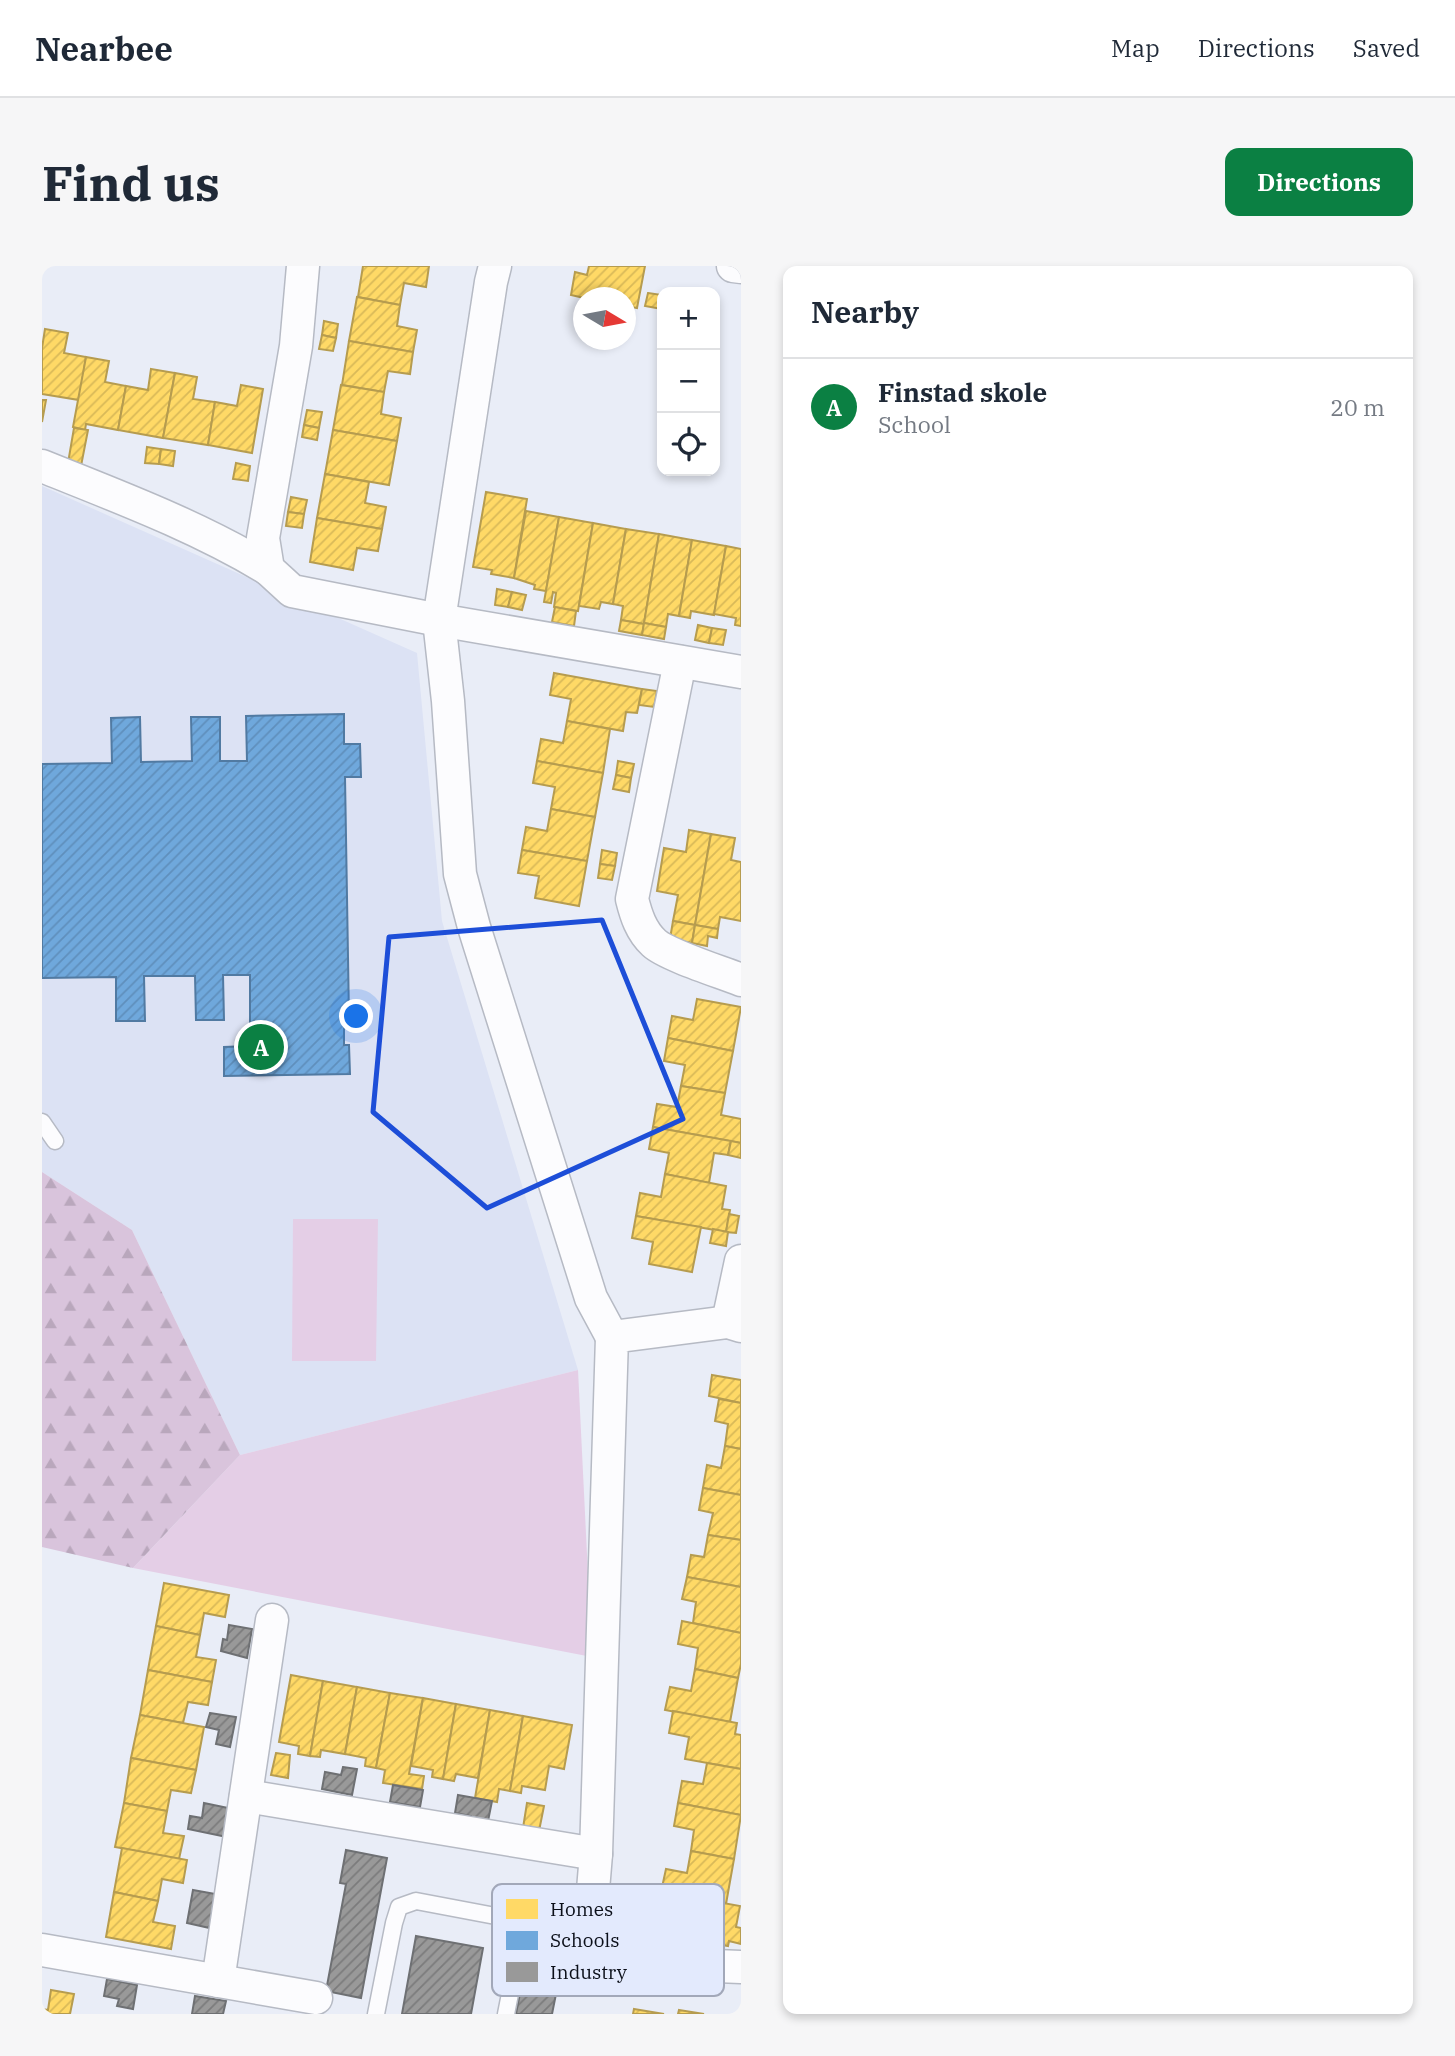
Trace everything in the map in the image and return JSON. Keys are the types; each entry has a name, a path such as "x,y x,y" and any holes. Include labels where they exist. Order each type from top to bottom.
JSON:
{"street":[{"path":"268,569 263,538 296,346 303,266"},
{"path":"495,266 439,620 448,701 460,874 474,927 591,1298 612,1337 594,1884"},
{"path":"733,266 741,267"},
{"path":"42,466 232,547 268,569 292,591 439,620 741,672"},
{"path":"680,662 632,899 638,921 655,944 741,980"},
{"path":"612,1337 734,1324 741,1261"},
{"path":"218,1981 272,1620"},
{"path":"246,1796 596,1854"},
{"path":"42,1950 316,1998"}],"lane":[{"path":"42,1122 55,1141"},
{"path":"376,2014 399,1907 416,1901 492,1916"},
{"path":"506,2014 510,1996"}],"highlighted area":[{"path":"602,920 683,1119 487,1208 373,1112 389,937"}],"shaded area":[{"path":"42,486 417,653 442,921 578,1370 240,1455 132,1230 42,1172"},
{"path":"293,1219 378,1219 376,1361 292,1361"},
{"path":"578,1370 592,1657 133,1568 240,1455"}],"green space":[{"path":"42,1172 132,1230 240,1455 133,1568 42,1547"}],"building: Homes":[{"path":"363,266 429,266 426,287 404,283 400,305 358,297"},
{"path":"589,266 645,266 637,308 636,287 573,287 571,295 575,272 587,275"},
{"path":"648,293 657,294 657,308 645,306"},
{"path":"357,297 400,305 397,326 417,330 413,352 349,341"},
{"path":"324,321 338,324 336,338 322,335"},
{"path":"45,329 68,333 64,353 86,357 79,400 42,394 42,348"},
{"path":"322,335 336,338 333,351 319,349"},
{"path":"349,341 413,352 410,374 388,371 384,392 342,385"},
{"path":"86,357 109,361 105,382 126,386 118,430 86,424 85,430 73,427"},
{"path":"151,369 175,373 163,438 118,430 126,386 148,390"},
{"path":"175,373 197,377 193,399 215,402 208,445 163,438"},
{"path":"241,385 263,389 252,453 208,445 215,402 237,406"},
{"path":"341,385 384,392 381,414 401,418 397,441 333,430"},
{"path":"42,400 46,400 42,422"},
{"path":"307,410 322,412 319,428 304,425"},
{"path":"304,425 319,428 317,440 302,437"},
{"path":"74,428 88,430 81,466 68,463"},
{"path":"333,430 397,441 389,485 325,474"},
{"path":"147,447 161,449 159,464 145,463"},
{"path":"161,449 175,451 173,466 159,464"},
{"path":"236,463 250,466 248,481 233,479"},
{"path":"325,474 369,482 365,503 386,507 382,529 317,518"},
{"path":"486,492 527,499 514,578 473,567"},
{"path":"291,497 307,500 304,514 288,512"},
{"path":"526,511 559,517 546,591 534,589 535,585 514,578"},
{"path":"288,512 304,514 302,528 286,526"},
{"path":"559,517 593,523 578,611 554,607 556,593 553,592 551,603 544,602"},
{"path":"317,518 382,529 378,551 357,548 353,570 310,562"},
{"path":"593,523 626,529 613,604 601,602 599,609 579,606"},
{"path":"626,529 659,534 644,624 621,620 623,606 613,604"},
{"path":"659,534 692,540 679,616 668,614 666,627 644,623"},
{"path":"692,540 726,546 714,615 691,611 690,618 679,616"},
{"path":"726,546 741,549 741,626 735,625 736,618 714,614"},
{"path":"497,589 512,592 508,607 495,605"},
{"path":"512,592 526,595 522,610 508,607"},
{"path":"555,607 576,611 574,626 552,622"},
{"path":"621,620 644,624 642,635 619,631"},
{"path":"644,623 666,627 664,639 642,635"},
{"path":"698,625 712,628 709,643 695,640"},
{"path":"712,628 726,630 723,645 709,643"},
{"path":"554,673 642,689 637,713 626,712 623,731 567,721 571,699 550,695"},
{"path":"642,689 657,691 654,707 639,705"},
{"path":"567,721 610,729 603,773 537,761 541,739 563,743"},
{"path":"537,761 603,773 595,817 551,809 555,787 533,783"},
{"path":"618,761 634,764 631,778 616,775"},
{"path":"616,775 631,778 629,792 613,789"},
{"path":"551,809 595,817 587,861 522,850 526,827 547,831"},
{"path":"689,830 711,834 695,925 673,921 678,895 657,891 664,848 686,852"},
{"path":"711,834 735,838 731,860 741,862 741,921 720,917 718,929 695,925"},
{"path":"522,850 587,861 579,906 535,898 539,876 518,873"},
{"path":"602,850 617,853 615,866 600,864"},
{"path":"600,864 615,866 612,880 598,878"},
{"path":"673,921 695,925 692,943 670,939"},
{"path":"695,925 718,929 717,938 708,936 707,946 692,943"},
{"path":"697,999 741,1007 733,1051 668,1038 672,1016 693,1020"},
{"path":"668,1038 733,1051 725,1093 681,1086 685,1065 664,1061"},
{"path":"681,1086 725,1093 721,1115 741,1119 741,1143 653,1127 657,1104 677,1107"},
{"path":"653,1127 731,1141 728,1155 714,1153 709,1183 665,1174 669,1153 649,1149"},
{"path":"731,1141 741,1143 741,1158 728,1155"},
{"path":"665,1174 726,1186 722,1209 730,1210 726,1232 636,1216 640,1193 661,1197"},
{"path":"729,1214 739,1216 736,1233 726,1232"},
{"path":"636,1216 701,1227 692,1272 649,1264 653,1242 632,1238"},
{"path":"713,1229 728,1232 726,1246 710,1243"},
{"path":"712,1375 741,1380 741,1403 709,1396"},
{"path":"719,1399 741,1403 741,1449 725,1446 728,1424 715,1421"},
{"path":"725,1446 741,1449 741,1495 703,1488 707,1465 721,1468"},
{"path":"703,1488 741,1495 741,1540 708,1535 713,1513 699,1510"},
{"path":"708,1535 741,1540 741,1587 687,1577 691,1555 704,1557"},
{"path":"687,1577 741,1587 741,1633 693,1623 696,1602 682,1599"},
{"path":"164,1583 229,1595 225,1617 204,1613 200,1635 156,1626"},
{"path":"682,1621 741,1633 738,1678 695,1669 698,1648 678,1644"},
{"path":"156,1626 200,1635 196,1657 216,1660 212,1682 148,1670"},
{"path":"695,1669 738,1678 730,1722 665,1710 670,1687 691,1691"},
{"path":"148,1670 212,1682 208,1705 188,1702 183,1723 140,1715"},
{"path":"291,1675 323,1681 310,1756 298,1754 299,1746 279,1742"},
{"path":"323,1681 357,1687 345,1754 321,1750 320,1757 310,1756"},
{"path":"357,1687 390,1693 376,1768 365,1766 366,1758 345,1754"},
{"path":"390,1693 423,1698 409,1774 424,1776 422,1789 383,1783 385,1770 376,1768"},
{"path":"423,1698 456,1704 443,1779 432,1777 433,1770 411,1766"},
{"path":"456,1704 490,1710 478,1778 456,1774 454,1781 443,1779"},
{"path":"490,1710 523,1716 510,1791 499,1789 497,1802 475,1798"},
{"path":"673,1711 737,1723 735,1734 741,1735 741,1769 685,1759 689,1737 669,1733"},
{"path":"140,1715 204,1727 196,1770 131,1758"},
{"path":"523,1716 572,1725 564,1769 549,1766 545,1790 522,1786 521,1793 510,1791"},
{"path":"276,1753 290,1755 288,1778 271,1775"},
{"path":"131,1758 196,1770 191,1793 171,1790 167,1811 124,1803"},
{"path":"707,1763 741,1769 741,1815 678,1803 682,1781 703,1784"},
{"path":"124,1803 167,1811 163,1833 184,1836 179,1859 115,1847"},
{"path":"527,1803 544,1806 539,1831 523,1828"},
{"path":"678,1803 741,1815 734,1859 691,1851 694,1830 674,1826"},
{"path":"122,1848 187,1860 183,1883 162,1879 158,1901 114,1892"},
{"path":"691,1851 734,1859 726,1904 724,1884 663,1884 666,1869 687,1873"},
{"path":"114,1892 158,1901 153,1922 175,1926 171,1949 106,1937"},
{"path":"724,1903 740,1906 736,1927 741,1928 741,1944 729,1941 728,1946 724,1945"},
{"path":"51,1990 74,1994 70,2014 42,2014 42,2009 48,2010"},
{"path":"634,2009 664,2014 633,2014"},
{"path":"679,2010 704,2014 678,2014"}],"building: Schools":[{"path":"344,714 344,744 360,744 361,777 345,777 349,1017 344,1017 344,1045 349,1045 350,1074 224,1076 224,1047 250,1046 250,975 223,975 224,1020 196,1020 195,976 144,976 145,1021 116,1021 116,977 42,978 42,764 112,763 111,718 140,717 141,762 192,761 191,717 220,717 220,761 247,761 246,716"}],"building: Industry":[{"path":"229,1625 252,1629 247,1658 221,1651 223,1639 227,1640"},
{"path":"210,1713 236,1717 230,1747 216,1744 219,1730 206,1727"},
{"path":"343,1767 357,1769 352,1795 322,1789 325,1772 341,1775"},
{"path":"393,1785 423,1790 420,1807 390,1802"},
{"path":"458,1795 492,1801 487,1826 470,1823 471,1816 455,1813"},
{"path":"204,1803 233,1809 227,1837 188,1829 190,1816 202,1818"},
{"path":"346,1850 387,1858 361,1998 326,1991 346,1884 340,1883"},
{"path":"193,1890 221,1895 214,1929 187,1923"},
{"path":"416,1936 483,1948 471,2014 402,2014"},
{"path":"107,1979 137,1985 133,2009 117,2006 119,1999 104,1996"},
{"path":"195,1996 226,2001 223,2014 192,2014"},
{"path":"519,1996 556,1996 552,2014 516,2014"}],"place":[{"name":"Finstad skole","path":"261,1047"}]}
